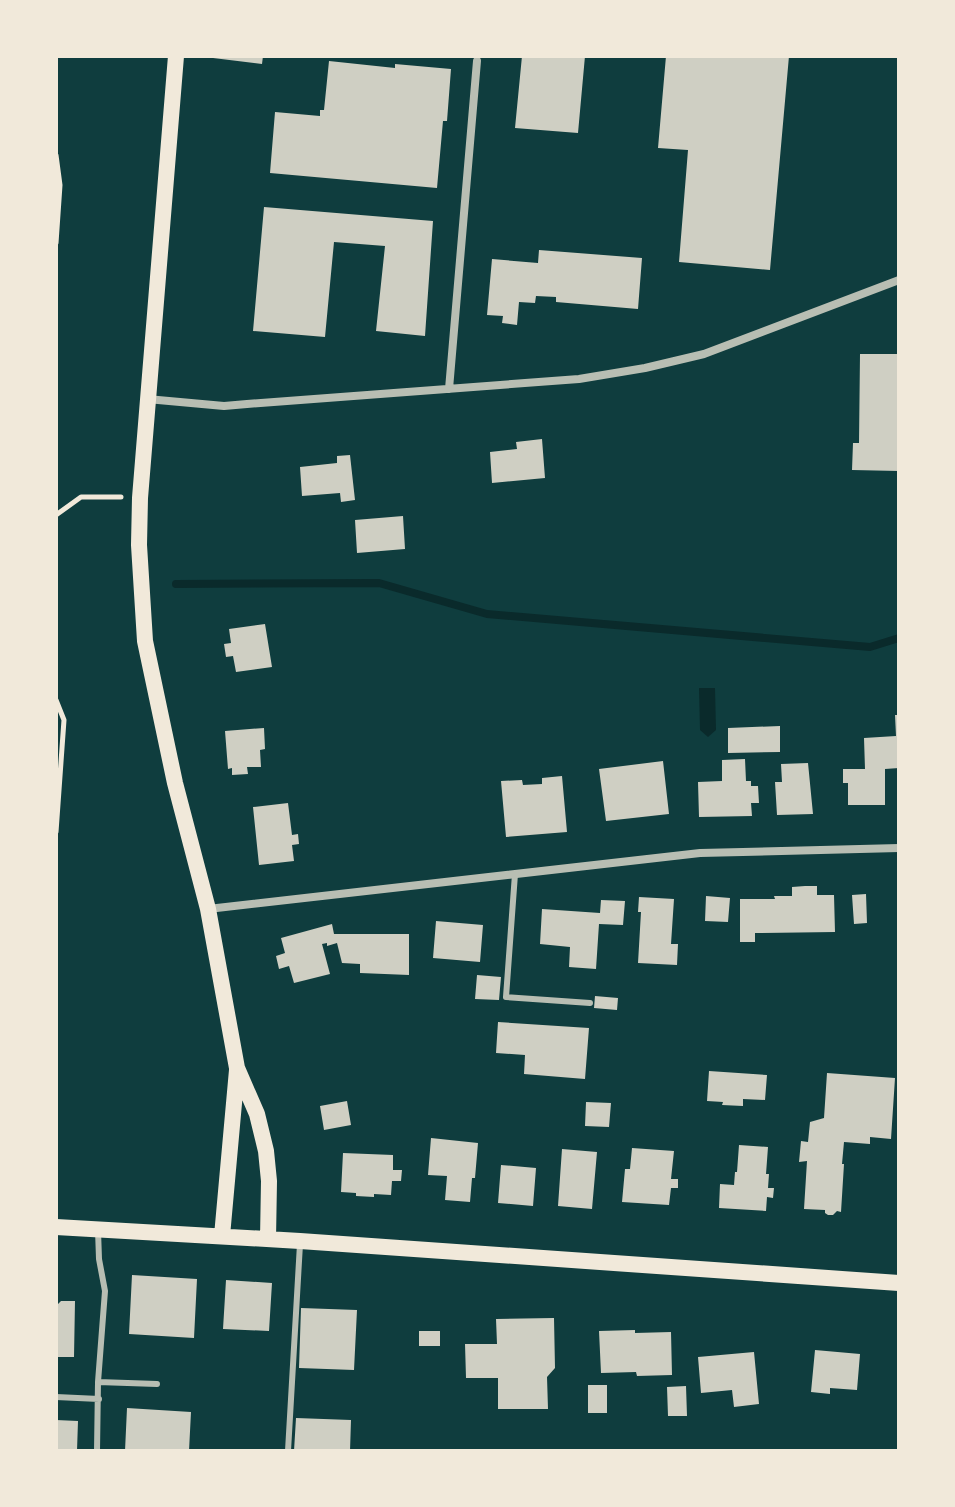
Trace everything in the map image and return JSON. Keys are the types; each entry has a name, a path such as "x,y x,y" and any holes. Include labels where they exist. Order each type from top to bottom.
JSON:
{"main road":[{"path":"176,56 140,498 139,545 145,641 175,783 208,909 237,1068 257,1114 266,1151 268,1239"},
{"path":"222,1236 237,1068"},
{"path":"56,1227 899,1283"}],"street":[{"path":"449,389 477,61"},
{"path":"147,399 224,406 579,379 704,354 899,280"},
{"path":"208,909 700,853 899,848"}],"lane":[{"path":"515,874 506,997 590,1003"},
{"path":"97,1451 98,1382 105,1291 98,1230"},
{"path":"288,1451 300,1241"},
{"path":"98,1382 157,1384"},
{"path":"56,1397 99,1399"}],"path":[{"path":"56,155 56,243"},
{"path":"56,515 81,497 140,498"},
{"path":"56,700 64,720 56,832"}],"water":[{"path":"699,688 715,688 716,730 708,737 700,730"}],"building":[{"path":"213,56 263,56 262,64"},
{"path":"522,56 585,56 578,133 515,128"},
{"path":"666,56 789,56 770,270 679,262 688,150 658,148"},
{"path":"329,61 395,68 395,64 451,69 437,188 270,173 275,112 320,116 320,110 324,110"},
{"path":"264,207 433,221 425,336 376,331 385,246 334,242 325,337 253,331"},
{"path":"539,250 642,258 638,309 556,302 556,297 536,296 535,303 519,302 517,325 502,323 503,316 487,315 492,259 538,263"},
{"path":"860,354 899,354 899,471 852,470 853,443 859,443"},
{"path":"542,439 545,478 492,483 490,452 517,449 516,442"},
{"path":"350,455 355,500 341,502 340,493 302,496 300,467 337,463 337,456"},
{"path":"403,516 405,549 357,553 355,520"},
{"path":"265,624 272,667 236,672 233,656 226,657 224,644 231,643 229,629"},
{"path":"895,715 899,715 899,768 885,769 885,805 848,805 848,783 843,783 843,769 865,769 864,738 896,736"},
{"path":"780,726 780,752 728,753 728,728"},
{"path":"264,728 265,749 260,750 261,767 247,767 248,774 232,775 232,768 228,769 225,731"},
{"path":"745,759 746,781 751,781 751,786 758,786 759,803 751,803 752,816 699,817 698,782 722,781 722,760"},
{"path":"663,761 669,814 606,821 599,769"},
{"path":"808,763 813,814 777,815 775,782 782,782 781,764"},
{"path":"562,776 567,832 506,837 501,781 522,780 523,785 542,784 542,778"},
{"path":"288,803 292,835 298,834 299,844 292,845 294,861 259,865 253,807"},
{"path":"817,886 817,895 834,895 835,932 755,933 755,942 740,942 740,899 775,899 774,896 792,896 792,887"},
{"path":"866,894 867,923 854,924 852,895"},
{"path":"706,896 730,898 728,922 705,921"},
{"path":"639,897 674,899 671,944 678,944 677,965 638,963"},
{"path":"601,900 625,901 623,925 599,924 596,969 569,967 570,947 540,944 542,909 600,913"},
{"path":"436,921 483,925 480,962 433,958"},
{"path":"332,924 334,934 409,934 409,975 360,973 360,964 342,963 337,943 327,946 327,943 322,944 330,974 294,983 289,966 279,969 276,956 285,953 281,938"},
{"path":"477,975 501,977 499,1000 475,999"},
{"path":"595,996 618,998 617,1010 594,1008"},
{"path":"498,1022 589,1028 585,1079 524,1074 525,1055 496,1053"},
{"path":"709,1071 767,1075 765,1100 743,1099 743,1106 707,1101"},
{"path":"827,1073 895,1078 891,1139 870,1137 870,1144 844,1142 841,1212 833,1215 828,1215 825,1210 804,1209 807,1161 799,1162 801,1141 808,1142 810,1122 824,1118"},
{"path":"347,1101 351,1125 324,1130 320,1106"},
{"path":"586,1102 611,1103 609,1127 585,1126"},
{"path":"431,1138 478,1143 470,1202 445,1200 447,1176 428,1175"},
{"path":"739,1145 768,1147 768,1188 774,1188 773,1198 767,1197 766,1211 719,1208 720,1184 734,1185"},
{"path":"632,1148 674,1151 671,1179 678,1179 678,1188 671,1188 669,1205 622,1202 625,1169 630,1169"},
{"path":"562,1149 597,1152 592,1209 558,1206"},
{"path":"343,1153 393,1155 393,1170 402,1170 401,1181 392,1181 391,1195 356,1196 356,1193 341,1192"},
{"path":"501,1165 536,1168 533,1206 498,1203"},
{"path":"132,1275 197,1279 194,1338 129,1334"},
{"path":"226,1280 272,1283 269,1331 223,1329"},
{"path":"61,1301 75,1301 74,1357 56,1357 56,1306"},
{"path":"301,1308 357,1310 354,1370 299,1368"},
{"path":"554,1318 555,1368 547,1377 548,1409 498,1409 498,1378 466,1378 465,1344 497,1344 496,1319"},
{"path":"635,1330 635,1333 671,1332 672,1375 601,1373 599,1331"},
{"path":"419,1331 440,1331 440,1346 419,1346"},
{"path":"815,1350 860,1354 857,1390 830,1388 830,1394 811,1392"},
{"path":"754,1352 759,1404 734,1407 732,1390 701,1393 698,1357"},
{"path":"588,1385 607,1385 607,1413 588,1413"},
{"path":"686,1386 687,1416 668,1416 667,1387"},
{"path":"127,1408 191,1412 189,1451 125,1451"},
{"path":"296,1418 351,1420 350,1451 294,1451"},
{"path":"56,1420 78,1421 77,1451 56,1451"}],"waterway":[{"path":"176,584 379,583 487,614 870,647 899,638"}]}
